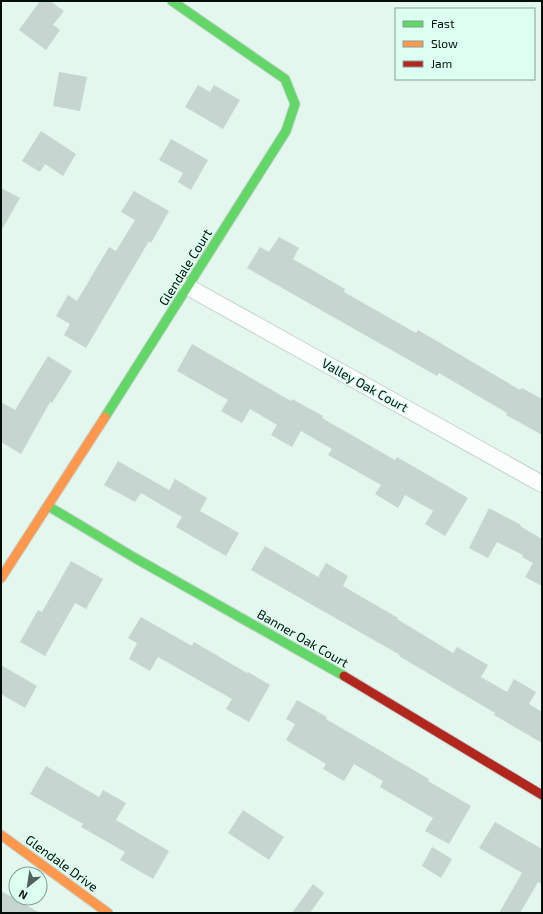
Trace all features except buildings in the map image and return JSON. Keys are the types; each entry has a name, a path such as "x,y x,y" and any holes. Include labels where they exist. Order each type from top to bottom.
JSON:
{"street":[{"name":"Glendale Court","path":"1,578 188,287 286,131 295,104 286,79 172,1"},
{"name":"Valley Oak Court","path":"188,287 542,484"},
{"name":"Banner Oak Court","path":"48,506 135,558 364,687 542,795"},
{"name":"Glendale Drive","path":"1,835 108,913"}],"traffic: fast":[{"path":"105,417 286,131 295,104 285,79 172,1"},
{"path":"48,506 135,558 344,676"}],"traffic: slow":[{"path":"1,578 105,417"},
{"path":"1,835 108,913"}],"traffic: jam":[{"path":"344,676 542,795"}]}
